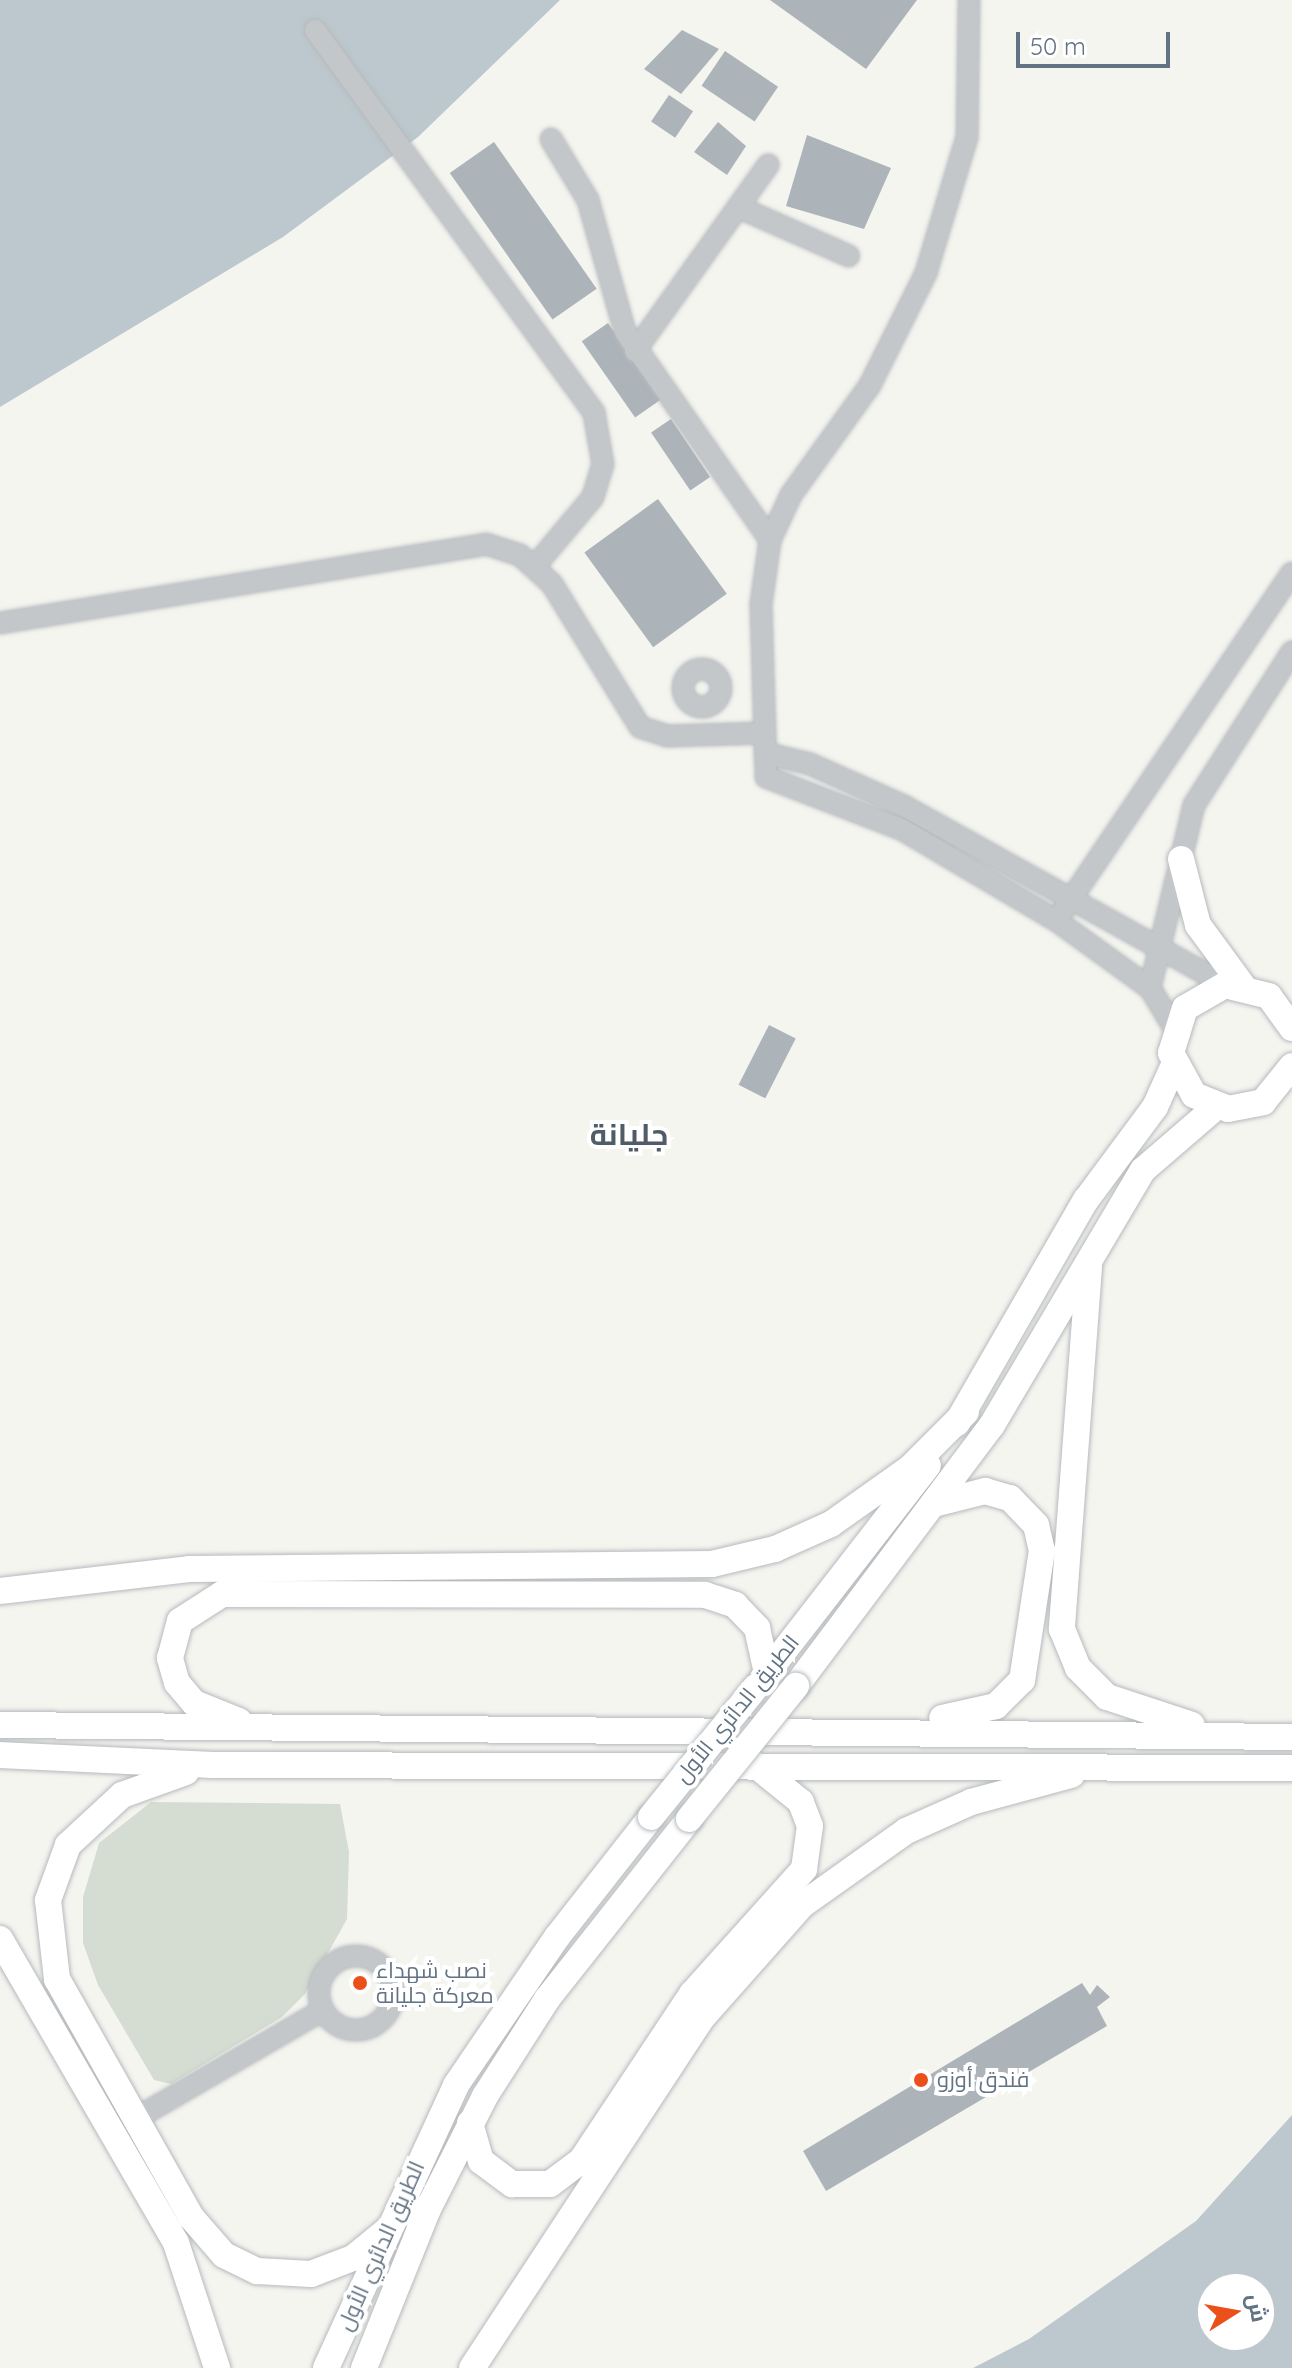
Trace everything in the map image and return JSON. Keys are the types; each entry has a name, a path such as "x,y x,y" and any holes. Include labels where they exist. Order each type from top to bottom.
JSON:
{"main road":[{"path":"1181,859 1198,925 1234,985"},
{"path":"1291,1022 1269,996 1234,985 1193,999 1174,1028 1174,1065 1194,1095 1216,1107 1263,1102 1292,1066"},
{"name":"الطريق الدائري الأول","path":"326,2368 386,2231 472,2059 651,1817 762,1680 966,1412 1086,1200 1155,1107 1174,1065"},
{"name":"الطريق الدائري الأول","path":"364,2368 470,2123 547,1999 938,1503 1143,1170 1178,1132 1216,1107"},
{"path":"1090,1258 1061,1601 1065,1643 1086,1679 1107,1697 1226,1734"},
{"path":"0,1591 189,1569 712,1564 775,1549 843,1516 910,1468 966,1412"},
{"path":"890,1732 996,1706 1015,1690 1031,1657 1042,1550 1036,1525 1021,1504 998,1493 938,1503"},
{"path":"253,1727 194,1703 173,1671 174,1633 210,1597 705,1595 747,1615 764,1642 762,1680"},
{"path":"0,1725 1292,1737"},
{"path":"0,1755 211,1765 747,1762 1292,1768"},
{"path":"470,2123 475,2150 500,2179 538,2187 562,2179 700,1984 797,1880 808,1856 806,1814 784,1781 747,1762"},
{"path":"211,1765 154,1780 106,1805 68,1845 52,1881 47,1931 57,1979 201,2232 238,2264 276,2275 311,2274 353,2258 386,2231"},
{"path":"472,2368 702,2018 802,1905 874,1849 938,1815 1116,1765"},
{"path":"0,1939 176,2243 217,2368"}],"street":[{"path":"969,0 966,146 926,273 870,385 791,495 770,540 761,604 766,777 903,830 1057,921 1150,988 1174,1028"},
{"path":"315,30 594,413 603,447 593,497 535,566"},
{"path":"551,139 588,200 617,314 635,351 770,540"},
{"path":"635,351 768,165"},
{"path":"738,207 849,256"},
{"path":"0,623 468,543 504,548 535,566 633,722 657,735 713,733 765,743 904,806 1160,952 1234,985"},
{"path":"1057,921 1292,573"},
{"path":"1150,988 1181,859 1206,778 1292,652"},
{"path":"708,707 713,733"},
{"path":"135,2119 323,2010"}],"shaded area":[{"path":"0,0 560,0 418,137 283,237 0,407"},
{"path":"151,1802 340,1804 349,1852 347,1919 305,1994 282,2017 171,2084 154,2080 98,1985 83,1943 83,1897 99,1843"},
{"path":"1292,2115 1292,2368 973,2368 1029,2339 1196,2221"}],"building":[{"path":"770,0 917,0 866,69"},
{"path":"682,30 719,49 681,94 644,69"},
{"path":"725,51 778,87 755,122 702,86"},
{"path":"669,95 693,111 675,138 651,122"},
{"path":"718,122 746,146 727,175 694,152"},
{"path":"807,135 891,168 864,229 786,206"},
{"path":"494,142 597,289 552,320 450,173"},
{"path":"608,323 661,399 635,418 582,341"},
{"path":"671,419 710,477 690,490 651,432"},
{"path":"658,499 727,594 653,647 584,552"},
{"path":"769,1025 796,1039 765,1098 739,1085"},
{"path":"1082,1983 1090,1995 1097,1985 1110,1997 1097,2007 1107,2026 826,2191 803,2151"}],"place":[{"name":"نصب شهداء معركة جليانة","path":"360,1983"},
{"name":"فندق أوزو","path":"921,2080"}],"district":[{"name":"جليانة","path":"629,1134"}]}
